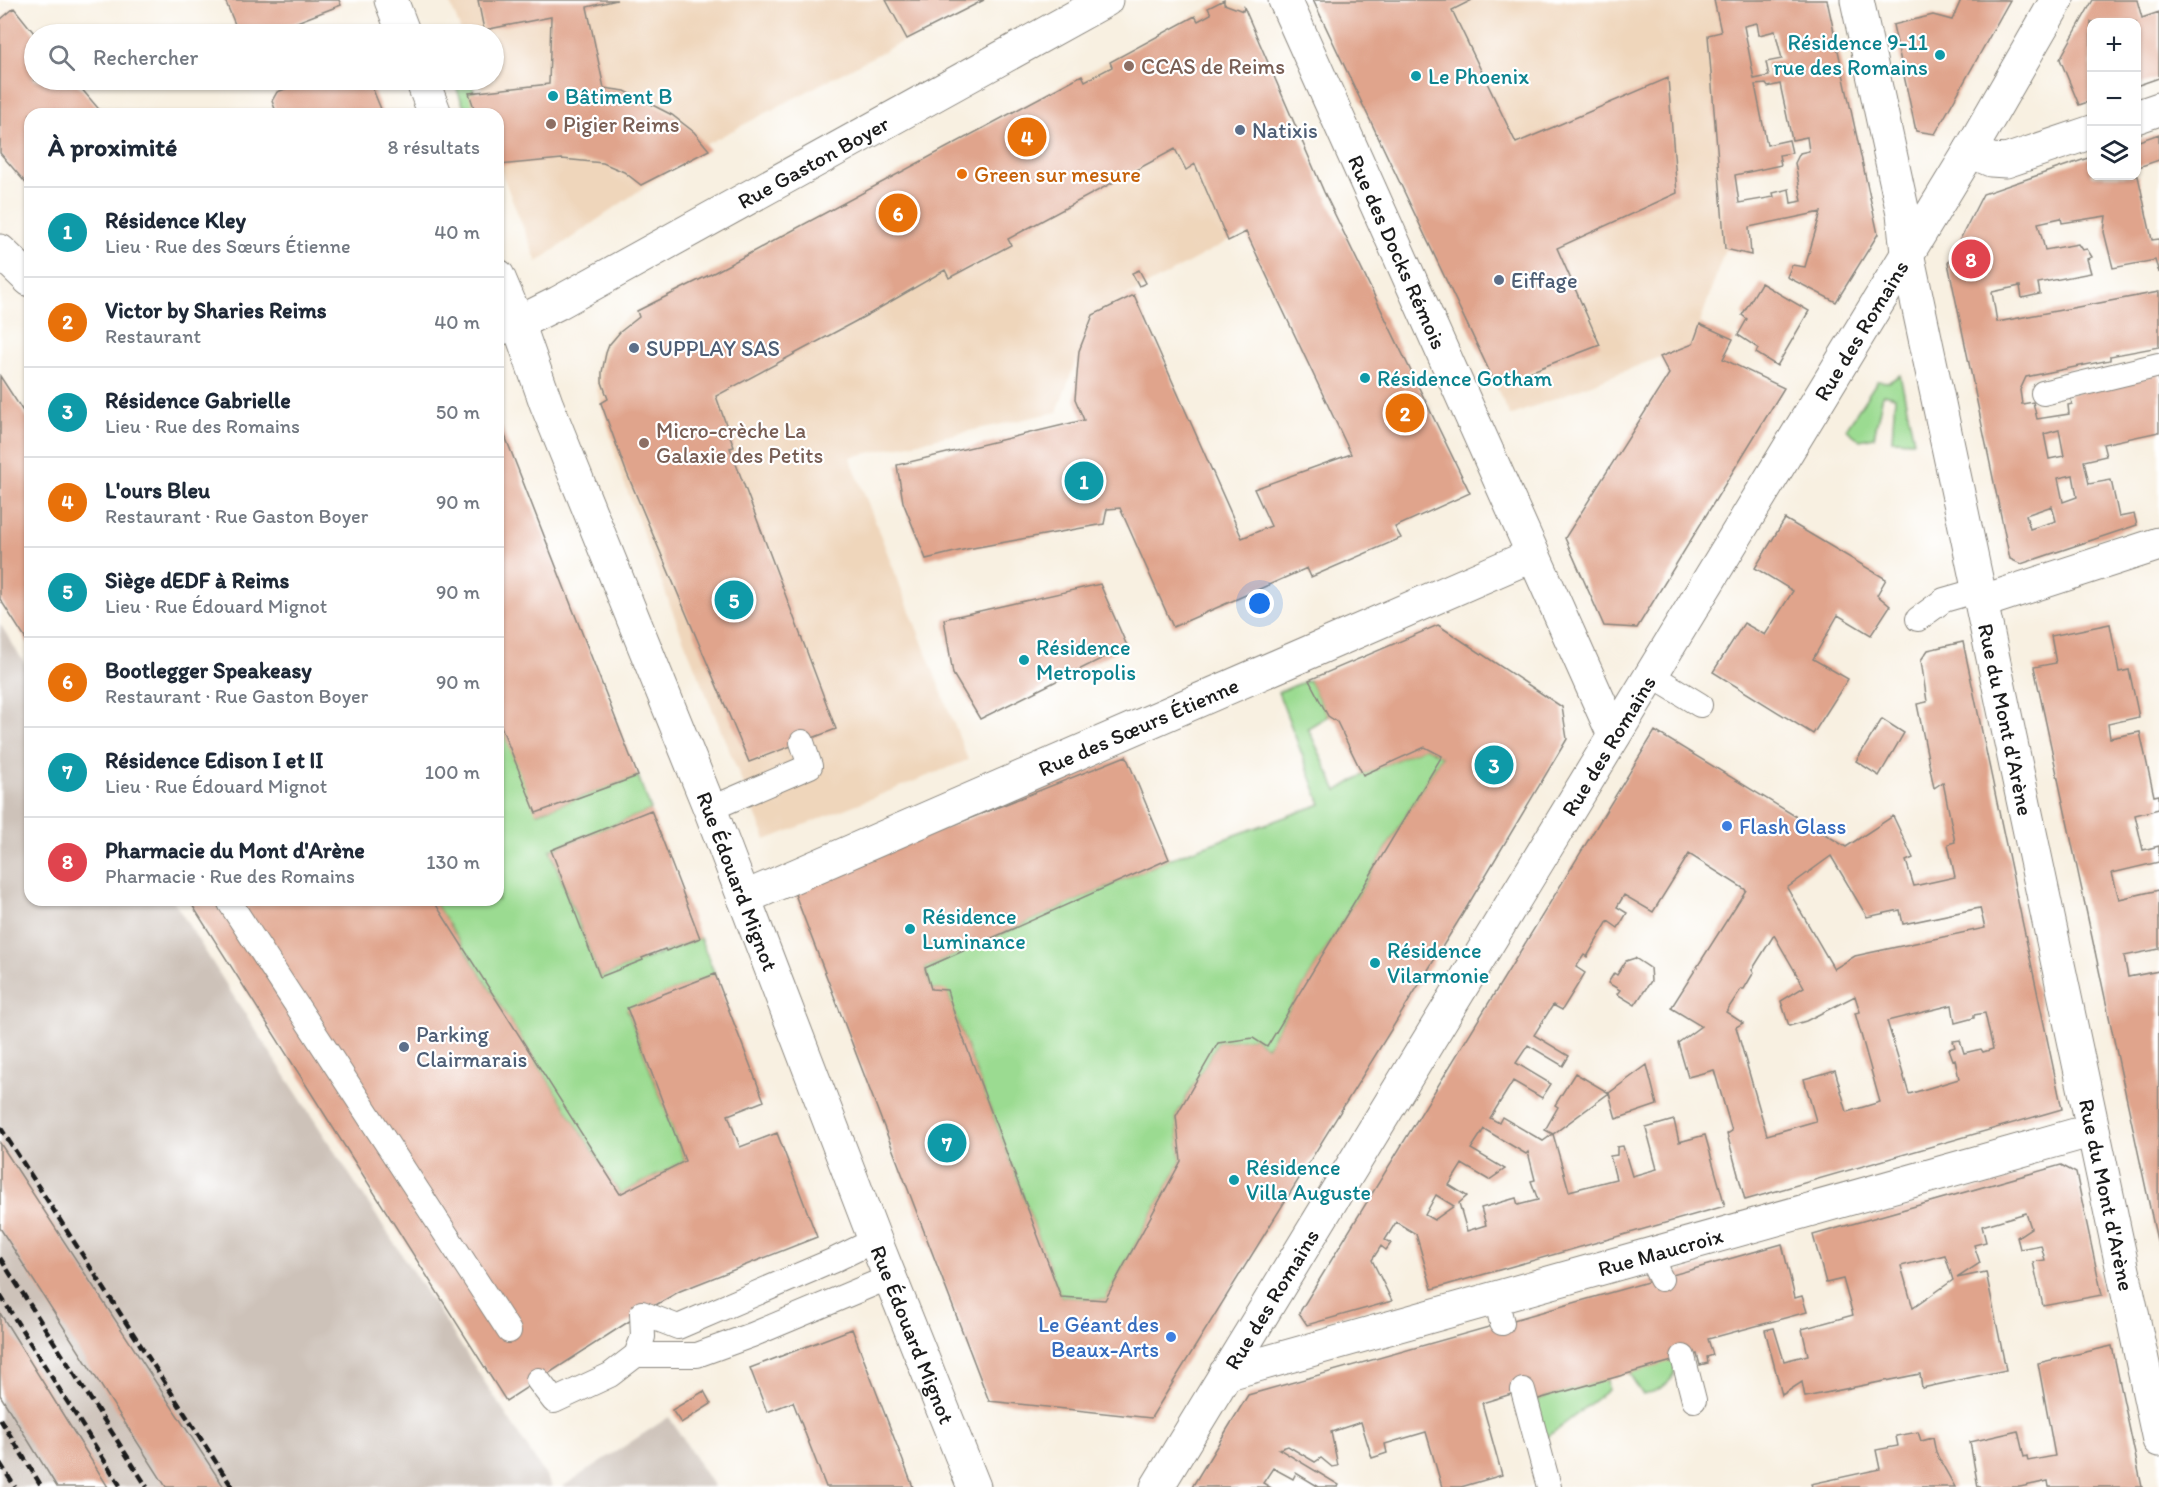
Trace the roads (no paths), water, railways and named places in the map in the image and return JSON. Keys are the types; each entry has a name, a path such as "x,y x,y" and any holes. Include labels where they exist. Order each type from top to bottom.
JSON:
{"street":[{"path":"391,0 400,24"},
{"name":"Rue Gaston Boyer","path":"508,326 558,303 1106,0"},
{"name":"Rue des Docks Rémois","path":"1285,0 1614,735"},
{"name":"Rue du Mont d'Arène","path":"1857,0 1903,213 1907,253 2159,1440"},
{"name":"Rue des Romains","path":"1157,1487 1970,151 2057,0"},
{"path":"426,90 433,108"},
{"path":"2141,115 2159,109"},
{"path":"1970,151 1991,160 2006,161 2087,133"},
{"path":"0,251 24,274"},
{"name":"Rue Édouard Mignot","path":"504,306 508,326 546,403 710,809 875,1240 974,1487"},
{"path":"1980,596 2159,544"},
{"name":"Rue des Sœurs Étienne","path":"744,898 1533,555"},
{"name":"Rue Maucroix","path":"1225,1374 1499,1311 1655,1267 2093,1130"}],"lane":[{"path":"2043,393 2159,365"},
{"path":"1918,619 1944,600 1980,596"},
{"path":"1651,675 1700,705"},
{"path":"710,809 810,766 802,742"},
{"path":"232,906 509,1330"},
{"path":"538,1380 554,1401 610,1375 636,1355 643,1337 642,1313 678,1327 875,1240"},
{"path":"636,1355 697,1355 752,1335 890,1277"},
{"path":"1683,1357 1694,1400"},
{"path":"1523,1390 1549,1487"}],"railway":[{"path":"0,1127 232,1487"},
{"path":"0,1258 147,1487"},
{"path":"0,1295 121,1487"},
{"path":"0,1419 42,1487"},
{"path":"0,1463 15,1487"}],"place":[{"name":"Résidence 9-11 rue des Romains","path":"1940,55"},
{"name":"CCAS de Reims","path":"1129,66"},
{"name":"Le Phoenix","path":"1416,76"},
{"name":"Bâtiment B","path":"553,96"},
{"name":"Pigier Reims","path":"551,124"},
{"name":"Natixis","path":"1240,130"},
{"name":"L'ours Bleu","path":"1027,137"},
{"name":"Green sur mesure","path":"962,174"},
{"name":"Bootlegger Speakeasy","path":"898,213"},
{"name":"Pharmacie du Mont d'Arène","path":"1971,259"},
{"name":"Eiffage","path":"1499,280"},
{"name":"SUPPLAY SAS","path":"634,348"},
{"name":"Résidence Gotham","path":"1365,378"},
{"name":"Victor by Sharies Reims","path":"1405,413"},
{"name":"Micro-crèche La Galaxie des Petits","path":"644,443"},
{"name":"Résidence Kley","path":"1084,481"},
{"name":"Siège dEDF à Reims","path":"734,600"},
{"name":"Résidence Metropolis","path":"1024,660"},
{"name":"Résidence Gabrielle","path":"1494,765"},
{"name":"Flash Glass","path":"1727,826"},
{"name":"Résidence Luminance","path":"910,929"},
{"name":"Résidence Vilarmonie","path":"1375,963"},
{"name":"Parking Clairmarais","path":"404,1047"},
{"name":"Résidence Edison I et II","path":"947,1143"},
{"name":"Résidence Villa Auguste","path":"1234,1180"},
{"name":"Le Géant des Beaux-Arts","path":"1171,1337"}]}
